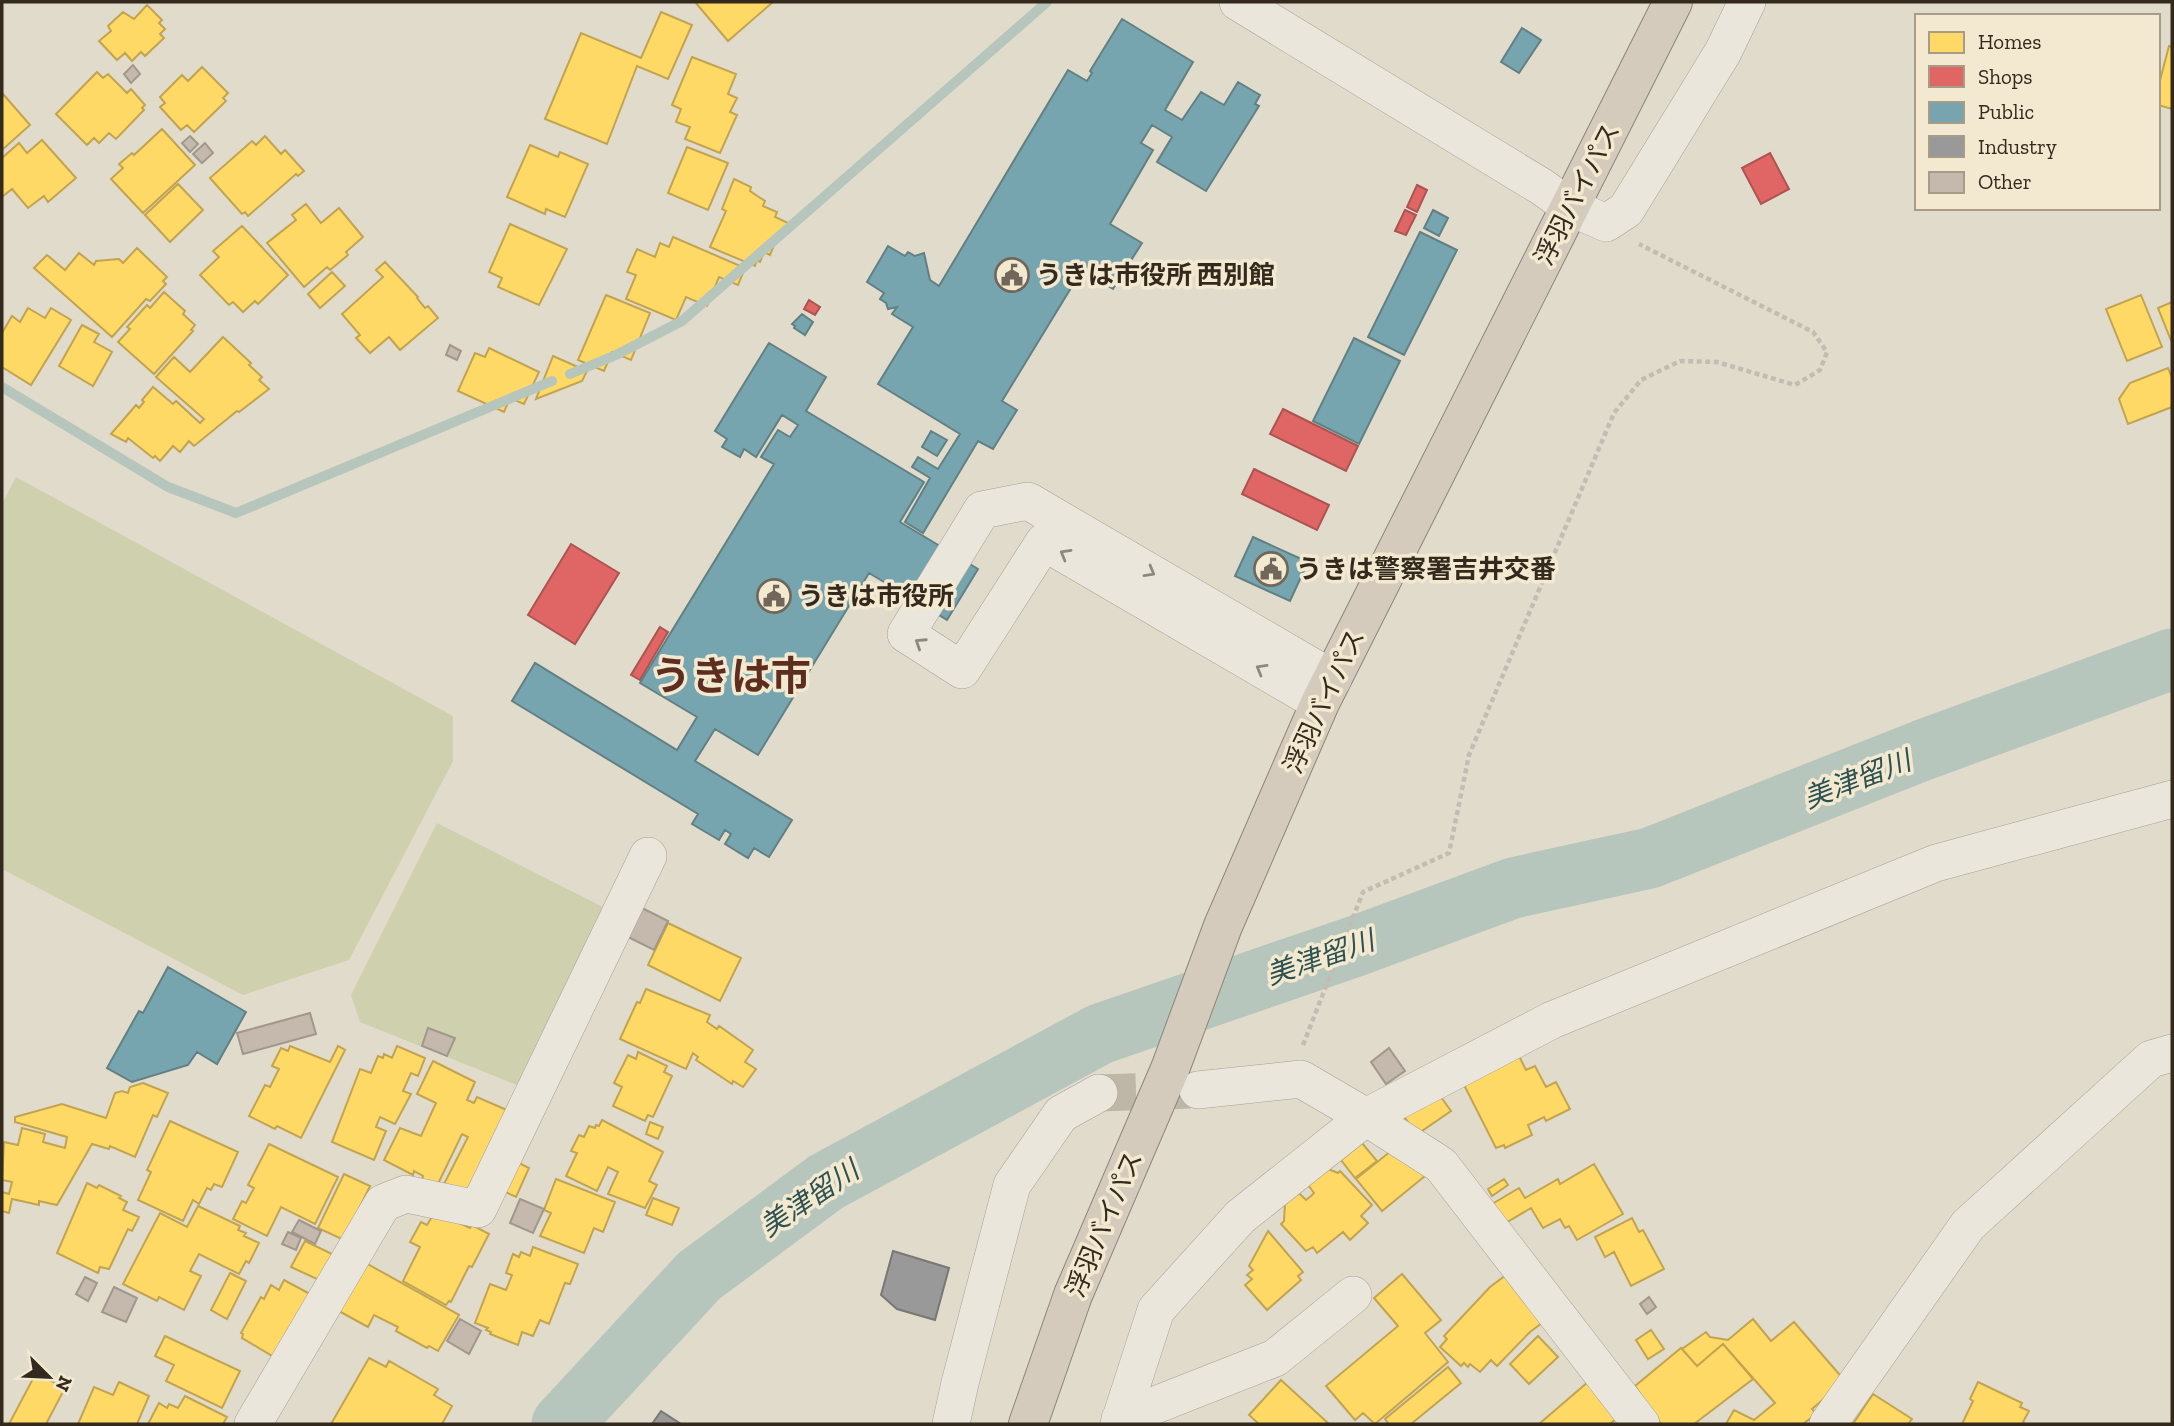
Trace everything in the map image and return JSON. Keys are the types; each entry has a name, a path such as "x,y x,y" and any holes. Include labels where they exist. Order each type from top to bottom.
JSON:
{"highway":[{"name":"浮羽バイパス","path":"1028,1424 1073,1294 1184,1080 1223,926 1327,691 1673,2"}],"street":[{"path":"1238,2 1542,187 1570,207 1606,223 1626,210 1723,52 1747,2"},
{"path":"1028,501 1327,691 1044,542 961,670 906,634 982,510 1028,501"},
{"path":"1119,1422 1156,1310 1240,1217 1366,1117 1552,1020 1936,863 2172,799"},
{"path":"253,1424 383,1203 406,1194 478,1209 648,856"},
{"path":"1828,1424 1968,1225 2151,1059 2172,1053"},
{"path":"1184,1080 1301,1079 1441,1165 1641,1424"},
{"path":"951,1424 1012,1185 1061,1114 1099,1093"},
{"path":"1119,1422 1275,1358 1353,1296"}],"path":[{"path":"1298,1057 1363,892 1449,853 1469,755 1614,413 1641,380 1680,361 1717,362 1795,385 1820,370 1827,352 1813,332 1622,235 1606,223"}],"green space":[{"path":"16,477 453,716 453,761 349,960 243,995 2,869 2,504"},
{"path":"437,823 605,908 522,1087 360,1022 351,995"}],"building: Homes":[{"path":"695,2 773,2 728,41"},
{"path":"147,5 162,20 159,23 165,29 160,34 164,38 145,56 141,52 132,61 125,53 117,60 99,41 111,31 108,26 123,12 134,19"},
{"path":"661,12 692,25 668,79 637,66 607,144 545,119 581,33 641,58"},
{"path":"2169,46 2172,47 2172,109 2160,106 2160,80"},
{"path":"692,57 736,74 728,94 737,98 730,112 737,115 720,153 685,139 690,127 676,122 681,109 672,105"},
{"path":"202,67 228,93 223,98 226,101 194,132 187,125 181,130 160,107 165,103 160,97 182,75 188,81"},
{"path":"97,72 103,78 108,74 127,93 131,89 145,105 142,108 144,110 116,139 109,133 99,143 94,138 87,145 56,114"},
{"path":"2,94 30,125 2,150"},
{"path":"162,129 195,165 143,213 111,179 123,168 119,164 132,153 134,155"},
{"path":"265,136 281,154 285,150 304,171 298,176 296,174 248,216 245,212 242,214 210,178 252,141 256,145"},
{"path":"42,140 76,178 48,202 44,196 28,208 12,189 2,197 2,158 19,143 27,153"},
{"path":"530,145 558,157 560,152 588,164 565,217 546,209 545,214 507,197"},
{"path":"687,147 728,163 708,210 668,193"},
{"path":"734,179 751,187 750,191 765,201 763,206 777,212 775,217 788,223 783,234 779,233 770,255 764,252 755,266 710,247 726,211 722,209"},
{"path":"178,184 203,210 170,242 145,215"},
{"path":"306,204 321,223 339,208 363,237 346,252 348,255 330,270 327,267 304,287 267,243 296,220 292,215"},
{"path":"510,224 567,249 539,305 498,287 502,278 489,272"},
{"path":"242,226 288,275 258,304 255,301 243,312 233,302 229,305 200,275 219,257 213,251"},
{"path":"673,237 745,268 738,285 719,277 707,306 686,297 676,320 626,299 636,275 627,272 637,249 655,257 660,243 669,247"},
{"path":"137,248 167,277 163,281 166,284 150,301 146,299 112,337 34,268 47,255 65,270 79,253 94,265 96,261 119,259 123,263"},
{"path":"385,262 425,308 428,306 438,318 400,350 389,337 370,353 356,338 360,335 342,314 383,277 376,270"},
{"path":"332,272 345,286 320,308 308,294"},
{"path":"164,292 185,311 183,314 195,325 191,330 193,331 154,374 118,342 130,329 127,327 147,305 150,308"},
{"path":"606,295 650,313 631,360 612,352 604,371 578,360"},
{"path":"2141,295 2162,347 2127,361 2106,309"},
{"path":"2172,302 2172,343 2158,308"},
{"path":"28,308 45,318 51,308 71,320 31,385 2,367 2,333 12,316 20,322"},
{"path":"82,325 99,334 94,342 112,352 93,386 59,366"},
{"path":"223,337 251,363 249,365 262,377 259,380 269,389 194,446 189,441 180,452 173,446 160,461 128,438 126,442 111,434 136,405 139,408 153,387 173,404 176,401 200,423 204,419 156,377 174,357 190,372"},
{"path":"489,348 539,372 524,404 510,398 504,412 458,391 475,353 485,357"},
{"path":"553,356 587,371 582,381 536,399"},
{"path":"2168,368 2172,378 2172,407 2128,424 2119,399 2130,383"},
{"path":"668,923 741,958 720,1001 648,965"},
{"path":"646,989 710,1015 707,1022 717,1029 719,1026 753,1050 745,1062 756,1069 743,1087 733,1081 732,1084 696,1060 698,1057 693,1053 686,1069 620,1039"},
{"path":"290,1046 330,1062 338,1046 345,1050 301,1138 249,1116 265,1085 270,1087 279,1069 272,1066 281,1048 288,1051"},
{"path":"397,1046 425,1058 418,1076 411,1073 403,1091 411,1094 395,1124 380,1117 376,1127 386,1131 374,1160 332,1142 360,1069 371,1073 378,1056 383,1058 384,1054 392,1058"},
{"path":"638,1052 667,1066 664,1072 672,1076 653,1117 648,1115 645,1121 613,1106 622,1087 614,1083 628,1055 636,1059"},
{"path":"1517,1052 1526,1070 1535,1066 1546,1087 1556,1082 1570,1109 1546,1121 1544,1117 1528,1125 1532,1135 1505,1148 1504,1145 1496,1148 1461,1079"},
{"path":"433,1061 475,1082 467,1100 474,1103 477,1097 509,1111 467,1192 442,1188 468,1137 462,1134 437,1186 422,1179 423,1176 414,1171 413,1175 384,1160 400,1128 421,1136 436,1103 417,1094"},
{"path":"143,1083 168,1093 157,1117 153,1115 135,1157 110,1146 109,1149 92,1144 57,1205 39,1201 39,1205 12,1199 9,1213 2,1211 2,1192 9,1194 12,1182 2,1180 4,1142 18,1145 22,1128 45,1134 43,1142 65,1148 67,1137 15,1122 15,1117 62,1104 106,1118 115,1093 128,1093 130,1087"},
{"path":"1438,1093 1451,1111 1416,1135 1404,1116"},
{"path":"602,1120 663,1152 649,1181 657,1185 645,1208 608,1194 618,1172 608,1167 597,1191 566,1176 577,1153 571,1151 579,1135 584,1137 589,1126 595,1128"},
{"path":"170,1121 238,1152 222,1187 214,1184 211,1190 207,1188 199,1204 193,1200 183,1221 138,1200 151,1172 147,1170"},
{"path":"650,1122 663,1127 658,1139 646,1134"},
{"path":"1362,1143 1377,1161 1355,1178 1341,1160"},
{"path":"269,1144 338,1177 315,1224 281,1207 267,1236 233,1219 242,1201 246,1203 254,1188 248,1185"},
{"path":"1396,1147 1425,1176 1382,1211 1356,1179"},
{"path":"515,1161 529,1168 516,1197 501,1190"},
{"path":"1594,1164 1623,1214 1577,1240 1569,1226 1565,1228 1560,1219 1543,1228 1531,1208 1504,1224 1492,1204 1519,1188 1525,1198 1558,1179 1560,1184"},
{"path":"1328,1169 1338,1173 1340,1171 1372,1205 1361,1216 1368,1223 1350,1240 1343,1232 1317,1253 1313,1247 1306,1251 1281,1224 1284,1221 1285,1204 1299,1193 1306,1200 1311,1196 1314,1193 1308,1185"},
{"path":"344,1174 370,1186 344,1240 318,1228"},
{"path":"556,1179 615,1202 603,1232 594,1228 584,1253 540,1236 551,1213 544,1210"},
{"path":"1504,1179 1508,1185 1492,1196 1488,1189"},
{"path":"87,1183 97,1188 99,1185 121,1196 119,1198 127,1202 123,1210 139,1217 132,1231 128,1229 109,1269 100,1267 98,1273 57,1253"},
{"path":"653,1198 679,1208 672,1225 646,1215"},
{"path":"198,1206 240,1226 238,1230 246,1233 244,1236 259,1243 249,1263 246,1261 239,1274 199,1254 190,1271 201,1276 184,1310 159,1297 157,1301 123,1284 160,1213 187,1227"},
{"path":"435,1212 489,1234 451,1302 446,1305 403,1281 420,1247 410,1242 421,1222 427,1225"},
{"path":"1632,1218 1639,1232 1643,1230 1664,1269 1631,1286 1614,1252 1605,1257 1595,1237"},
{"path":"1268,1231 1303,1272 1298,1276 1301,1280 1267,1310 1245,1285 1252,1279 1247,1275 1253,1270 1249,1266"},
{"path":"305,1241 332,1254 319,1280 291,1267"},
{"path":"533,1247 578,1264 570,1284 565,1283 549,1324 540,1320 533,1336 522,1332 518,1345 490,1334 491,1332 486,1330 488,1328 475,1323 490,1284 506,1290 512,1275 506,1273 513,1254 519,1257 521,1252 530,1256"},
{"path":"364,1262 459,1315 438,1351 396,1331 398,1327 374,1315 368,1327 337,1310"},
{"path":"1514,1269 1550,1317 1530,1332 1497,1366 1491,1360 1480,1372 1470,1364 1468,1367 1464,1363 1461,1366 1440,1347 1447,1339 1444,1336 1490,1287"},
{"path":"230,1273 246,1281 227,1319 211,1310"},
{"path":"1402,1274 1441,1320 1425,1333 1448,1362 1375,1424 1363,1413 1355,1420 1326,1386 1398,1326 1374,1298"},
{"path":"284,1280 310,1294 274,1357 242,1338 241,1333 261,1297 264,1299 271,1285 279,1290"},
{"path":"1753,1319 1771,1341 1794,1322 1845,1381 1812,1409 1816,1414 1803,1424 1726,1424 1734,1410 1754,1420 1775,1403 1723,1344 1697,1366 1682,1349 1706,1332 1710,1337 1728,1340"},
{"path":"1651,1330 1664,1349 1648,1359 1636,1340"},
{"path":"165,1336 240,1371 222,1408 166,1381 174,1365 155,1356"},
{"path":"1538,1336 1558,1357 1529,1384 1510,1364"},
{"path":"1723,1344 1753,1379 1694,1424 1661,1424 1635,1386 1681,1348 1697,1366"},
{"path":"369,1358 386,1367 389,1361 438,1389 434,1395 452,1406 442,1424 331,1424"},
{"path":"1448,1367 1461,1383 1411,1424 1389,1424 1385,1419"},
{"path":"36,1373 65,1388 46,1424 9,1424"},
{"path":"1595,1376 1625,1411 1610,1424 1539,1424"},
{"path":"1281,1380 1329,1424 1259,1424 1249,1415"},
{"path":"119,1382 149,1396 137,1424 78,1424 94,1387 113,1395"},
{"path":"1978,1382 2022,1403 2020,1407 2029,1411 2023,1422 2025,1424 1962,1424"},
{"path":"1873,1394 1912,1419 1908,1424 1853,1424"},
{"path":"185,1396 227,1417 223,1424 148,1424 159,1403 167,1408 169,1404 178,1408"}],"building: Shops":[{"path":"1770,153 1789,189 1761,204 1742,168"},
{"path":"1417,185 1427,190 1417,212 1407,207"},
{"path":"1405,210 1416,215 1406,235 1395,231"},
{"path":"809,300 820,307 815,315 804,309"},
{"path":"1283,409 1358,446 1346,471 1270,434"},
{"path":"1254,469 1329,505 1317,530 1242,494"},
{"path":"571,544 619,573 575,644 528,615"},
{"path":"660,627 668,632 640,680 631,675"}],"building: Public":[{"name":"うきは市役所 西別館","path":"1122,19 1193,62 1165,110 1182,120 1201,92 1224,105 1238,82 1260,95 1255,104 1259,106 1206,191 1157,162 1172,137 1152,125 1141,143 1153,150 1110,224 1142,243 1113,289 1082,270 1002,401 1017,410 993,449 978,441 923,533 905,522 930,478 912,467 918,457 938,469 960,434 878,384 913,327 892,314 897,307 888,309 886,303 880,299 884,293 867,282 888,246 905,256 908,252 915,256 924,253 930,280 939,286 1068,70 1087,81 1092,73 1090,71"},
{"path":"1522,28 1541,40 1519,73 1501,62"},
{"path":"1433,210 1448,218 1439,236 1424,228"},
{"path":"1420,232 1457,250 1404,355 1368,337"},
{"path":"802,314 813,322 805,335 792,324"},
{"path":"1354,338 1400,361 1359,444 1313,421"},
{"name":"うきは市役所","path":"769,343 826,377 806,411 924,482 900,522 978,569 947,620 869,573 758,755 715,729 695,761 792,820 769,857 754,848 748,858 725,844 731,834 725,830 719,840 692,824 698,814 512,701 535,663 677,750 697,717 640,683 774,464 761,457 778,430 790,437 798,425 782,415 756,457 744,449 740,457 722,447 727,439 715,431"},
{"path":"931,431 947,440 937,456 922,447"},
{"name":"うきは警察署吉井交番","path":"1253,537 1308,562 1290,601 1235,576"},
{"path":"168,967 246,1012 217,1064 197,1052 188,1065 132,1082 107,1068 139,1011 143,1013"}],"building: Industry":[{"path":"893,1251 949,1268 935,1320 897,1309 881,1295"},
{"path":"661,1411 681,1424 652,1424"}],"building: Other":[{"path":"133,65 140,74 131,83 124,74"},
{"path":"190,136 198,144 190,152 182,143"},
{"path":"205,143 213,153 202,163 193,154"},
{"path":"450,345 461,351 457,360 446,355"},
{"path":"638,906 668,921 654,950 624,935"},
{"path":"310,1013 316,1034 243,1054 237,1033"},
{"path":"428,1028 455,1038 447,1056 422,1046"},
{"path":"1389,1048 1405,1071 1386,1084 1371,1062"},
{"path":"520,1199 544,1209 533,1233 510,1223"},
{"path":"299,1220 321,1231 315,1244 292,1232"},
{"path":"288,1232 301,1238 296,1250 282,1244"},
{"path":"85,1277 97,1283 88,1301 76,1294"},
{"path":"114,1287 137,1298 126,1322 102,1312"},
{"path":"1649,1297 1656,1307 1647,1314 1640,1304"},
{"path":"460,1319 481,1331 469,1354 447,1341"}],"waterway":[{"path":"570,374 616,355 682,321 1047,2"},
{"path":"2,387 168,487 236,513 552,381"},
{"name":"美津留川","path":"562,1424 699,1276 826,1182 1100,1034 1356,946 1513,888 1650,858 1923,750 2172,659"}],"tunnel":[{"path":"1099,1093 1190,1090"}],"place":[{"name":"うきは市役所 西別館","path":"1012,275"},
{"name":"うきは警察署吉井交番","path":"1271,569"},
{"name":"うきは市役所","path":"774,596"}],"district":[{"name":"うきは市","path":"731,676"}]}
